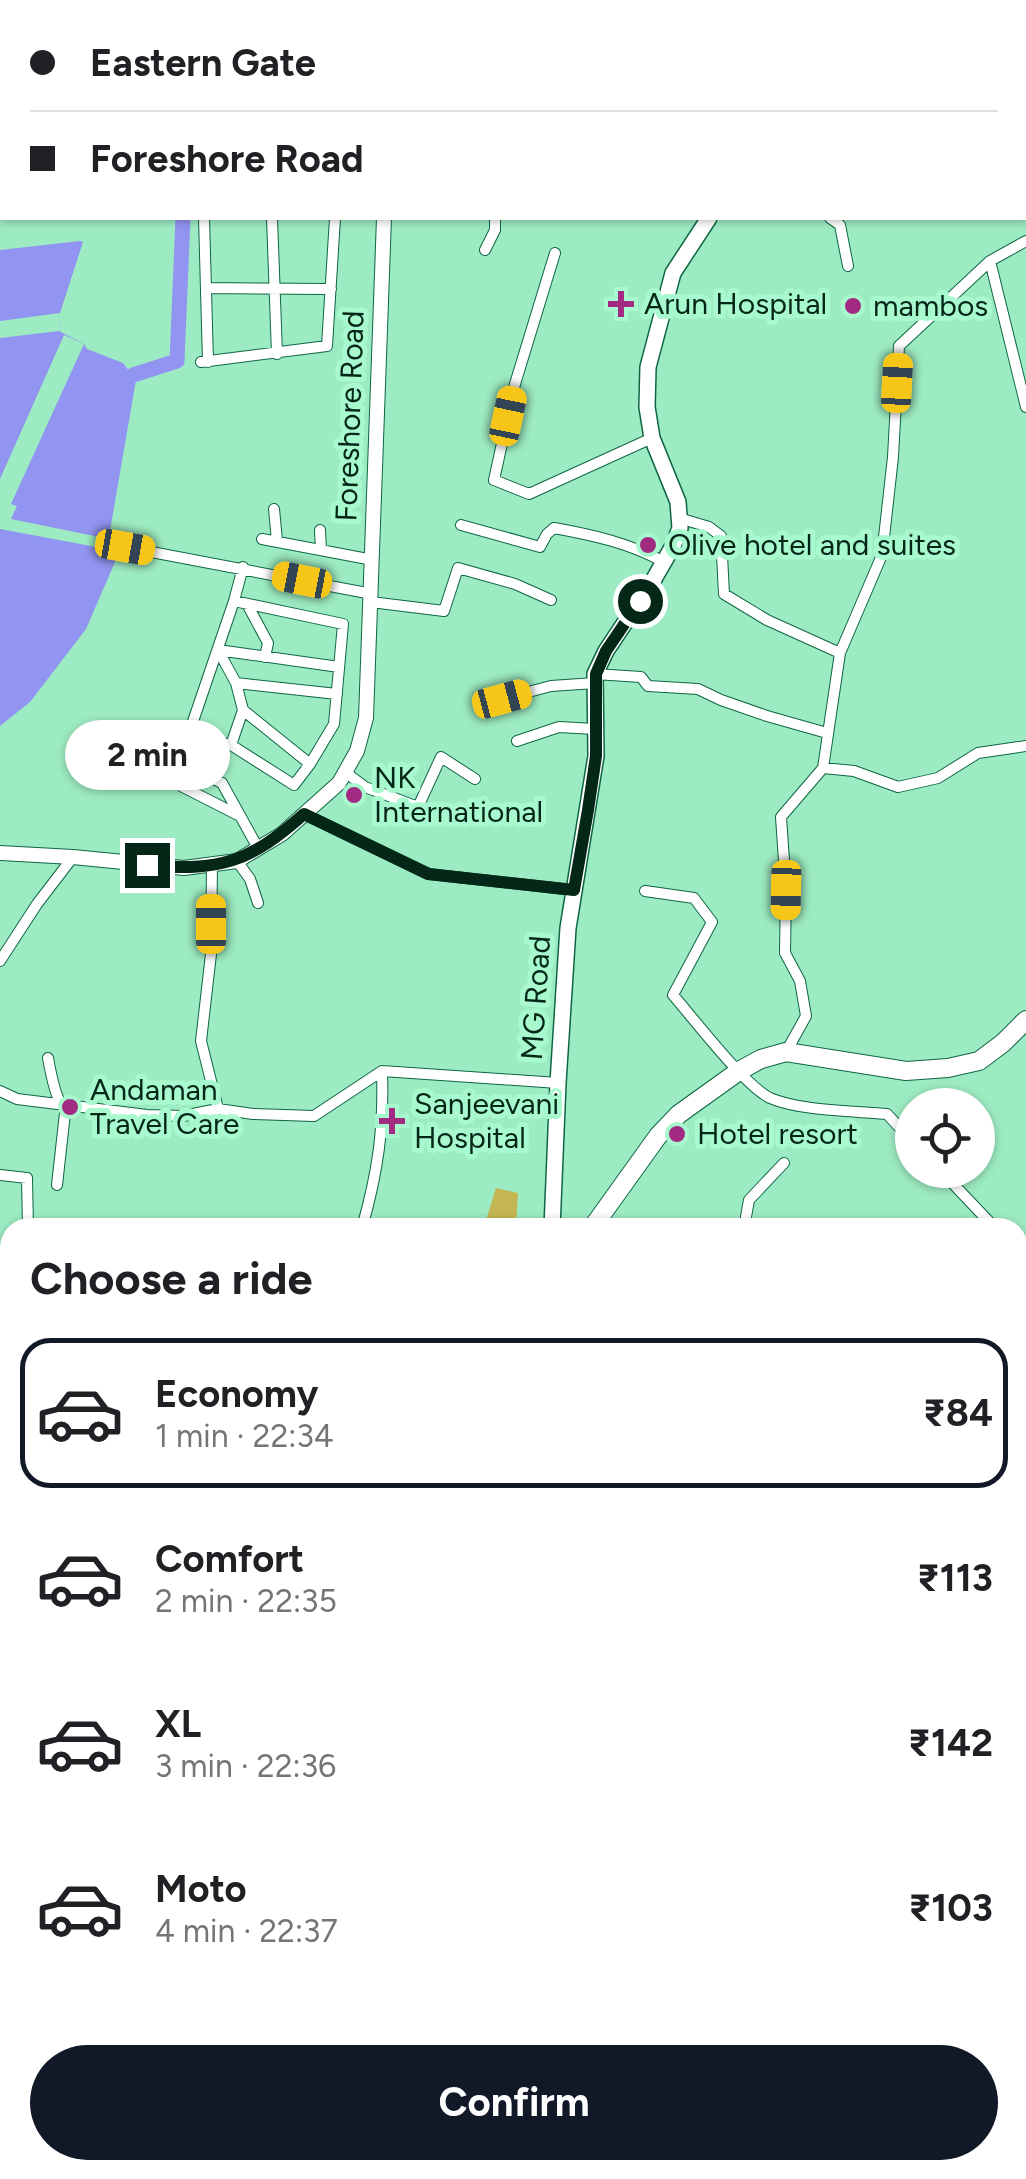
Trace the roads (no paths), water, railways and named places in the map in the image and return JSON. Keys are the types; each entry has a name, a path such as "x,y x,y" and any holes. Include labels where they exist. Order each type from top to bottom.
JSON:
{"highway":[{"path":"599,1218 658,1136 680,1114 739,1070 761,1059 786,1052 906,1071 948,1068 979,1061 1026,1020"}],"main road":[{"name":"Foreshore Road","path":"0,854 184,868 238,861 282,834 340,782 357,751 366,718 384,220"},
{"path":"680,518 678,502 652,438 648,367 673,273 708,220"},
{"name":"MG Road","path":"552,1218 568,928 596,756 595,679 606,651 664,562 680,528 680,518"}],"street":[{"path":"204,220 205,362 327,346 335,220"},
{"path":"272,220 276,354"},
{"path":"485,250 495,230 495,220"},
{"path":"833,220 840,225 848,266"},
{"path":"786,1052 806,1016 800,981 784,953 786,890 781,817 823,768 840,654 882,555 894,457 899,346 990,261 1026,241"},
{"path":"554,253 515,384 494,480 529,494 652,438"},
{"path":"990,261 1026,408"},
{"path":"206,288 331,289"},
{"path":"274,509 277,541"},
{"path":"680,518 709,527 721,536 724,594 767,620 840,654"},
{"path":"461,526 540,547 554,528 618,542 664,562"},
{"path":"320,530 321,550"},
{"path":"262,539 372,560"},
{"path":"125,547 243,567 444,611 458,568 515,584 551,600"},
{"path":"234,601 343,624 334,724 294,785 231,746 188,736 243,567"},
{"path":"247,604 268,642 266,656"},
{"path":"218,650 339,666"},
{"path":"218,650 236,683 243,710 231,746"},
{"path":"502,699 551,686 640,677 648,686 698,689 767,716 827,733"},
{"path":"236,683 337,694"},
{"path":"243,710 310,764"},
{"path":"516,742 559,727 595,728"},
{"path":"823,768 854,771 898,787 938,778 978,753 1026,746"},
{"path":"346,772 365,787 418,807 440,757 475,779"},
{"path":"240,816 182,786 180,778 184,772 222,782 258,848"},
{"path":"304,814 428,874 574,890"},
{"path":"0,961 73,857"},
{"path":"238,861 250,878 258,903"},
{"path":"212,865 211,954 200,1041 218,1109"},
{"path":"646,890 694,898 712,922 674,995 739,1070 768,1097 800,1105 887,1114 895,1123"},
{"path":"48,1058 56,1096 64,1104 57,1185"},
{"path":"365,1218 376,1179 383,1113 382,1071"},
{"path":"0,1091 17,1099 147,1114 184,1116 218,1109 314,1116 382,1071 558,1083"},
{"path":"746,1218 749,1200 784,1163"},
{"path":"0,1175 28,1178 28,1218"},
{"path":"957,1188 986,1218"}],"water":[{"path":"83,242 60,313 59,331 87,349 123,363 136,380 107,548 118,555 86,629 30,702 0,726 0,250"}],"waterway":[{"path":"133,375 177,361 183,220"}],"place":[{"name":"Arun Hospital","path":"621,304"},
{"name":"mambos","path":"853,306"},
{"name":"Olive hotel and suites","path":"648,545"},
{"name":"NK International","path":"354,795"},
{"name":"Andaman Travel Care","path":"70,1107"},
{"name":"Sanjeevani Hospital","path":"392,1121"},
{"name":"Hotel resort","path":"677,1134"}]}
